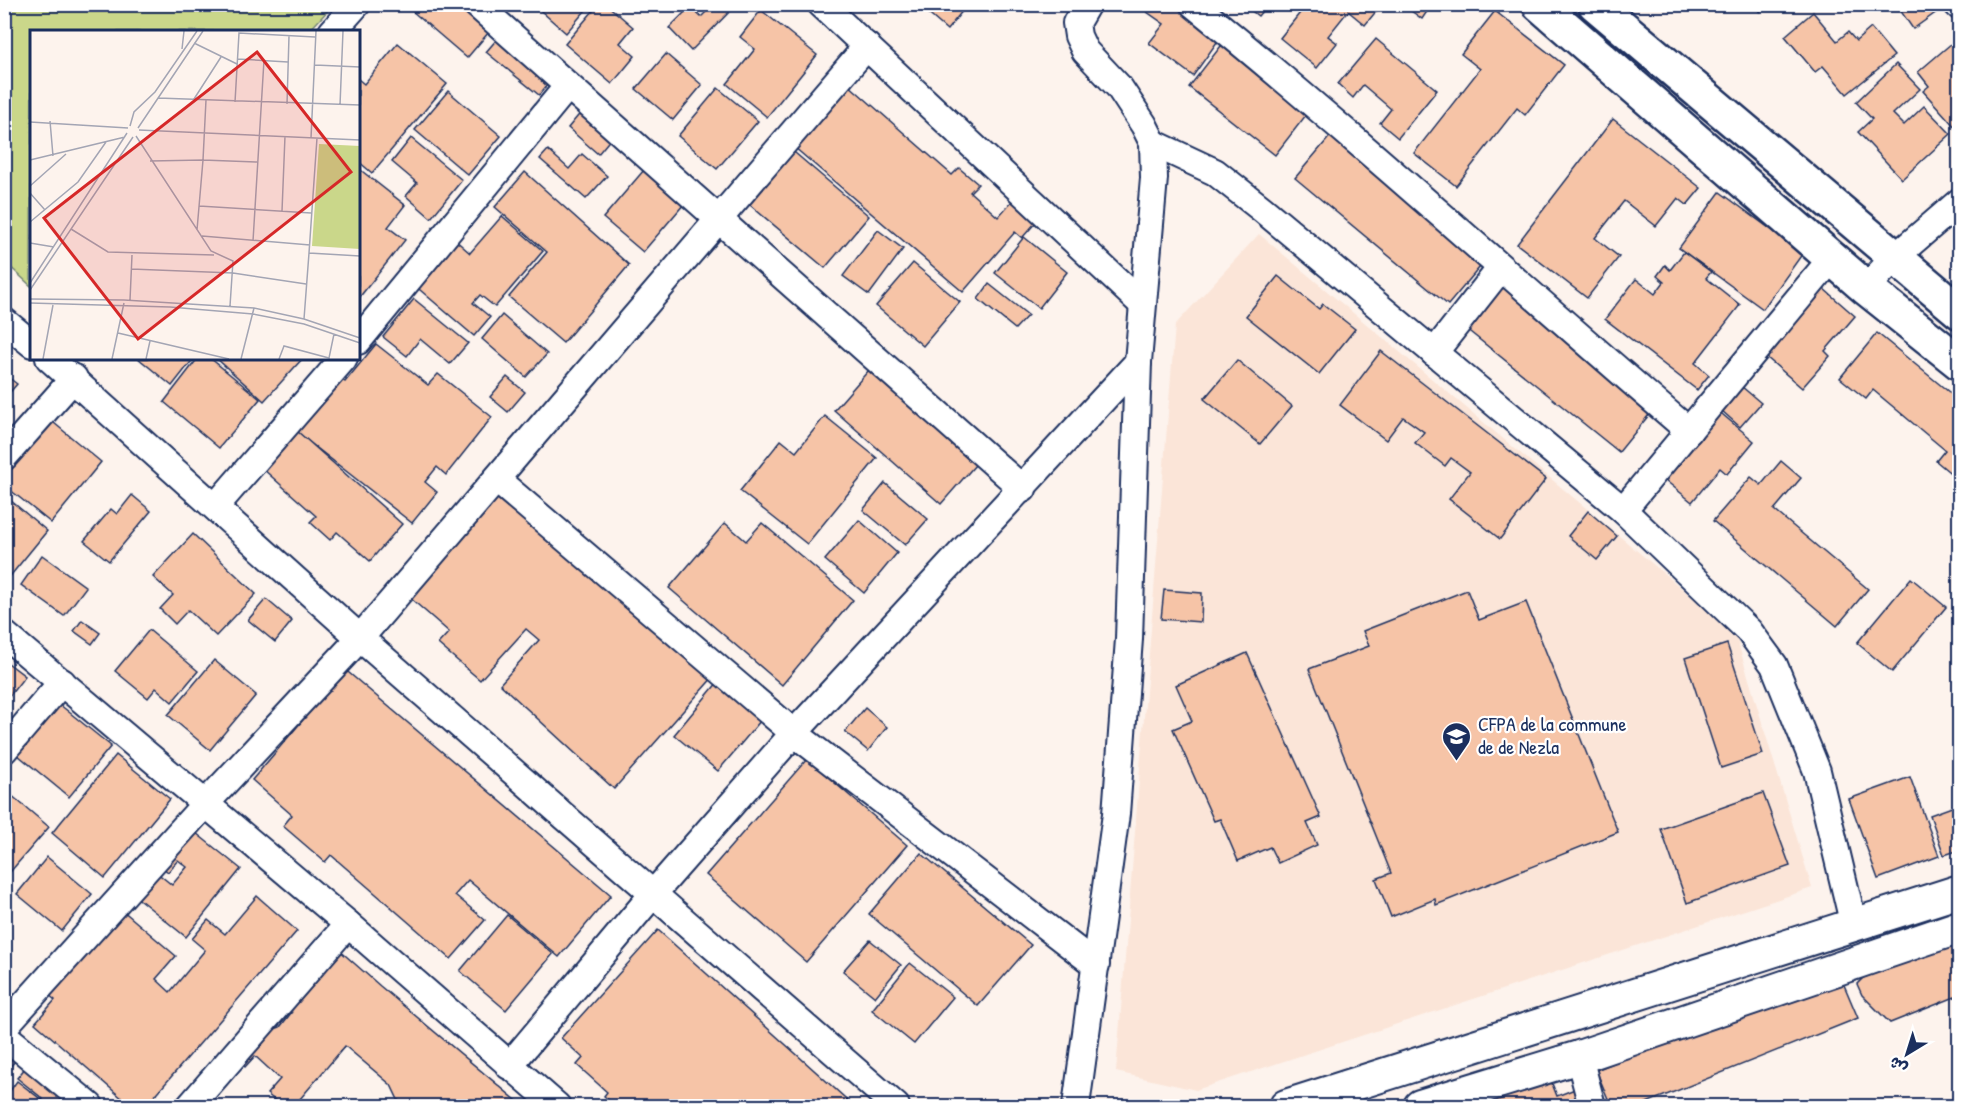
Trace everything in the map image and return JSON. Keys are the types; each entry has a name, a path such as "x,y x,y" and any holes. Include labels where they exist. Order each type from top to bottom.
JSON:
{"main road":[{"path":"1539,4 1866,288 1959,363"},
{"path":"1595,4 1959,312"}],"street":[{"path":"334,30 357,4"},
{"path":"476,4 1023,489"},
{"path":"820,4 1142,304"},
{"path":"1076,1107 1116,813 1128,651 1138,362 1155,178 1153,143 1119,87 1084,51 1077,36 1076,23 1087,4"},
{"path":"1193,4 1285,79 1500,269 1689,430"},
{"path":"4,1027 206,803 360,638 867,46"},
{"path":"360,340 567,87"},
{"path":"1153,143 1215,172 1623,510 1749,631 1774,665 1817,771 1854,926"},
{"path":"1866,288 1895,257 1959,201"},
{"path":"1623,510 1832,258"},
{"path":"1434,353 1500,269"},
{"path":"4,321 30,342"},
{"path":"52,360 360,638 896,1107"},
{"path":"215,507 342,360"},
{"path":"509,1066 653,894 794,733 1023,489 1138,362"},
{"path":"4,457 74,378"},
{"path":"497,480 794,733 1096,965"},
{"path":"4,634 348,924 557,1107"},
{"path":"4,750 62,682"},
{"path":"1286,1107 1959,891"},
{"path":"190,1107 348,924"},
{"path":"1420,1107 1579,1057 1959,927"},
{"path":"4,1035 90,1107"},
{"path":"1579,1057 1592,1107"}],"shaded area":[{"name":"CFPA de la commune de de Nezla","path":"1259,234 1735,633 1812,888 1196,1090 1116,1072 1175,325"}],"green space":[{"path":"5,4 333,4 310,30 30,30 30,285 5,262"}],"building":[{"path":"417,4 482,4 500,19 467,58 412,11"},
{"path":"533,4 591,4 566,33"},
{"path":"599,4 606,4 633,27 620,43 635,56 612,84 565,44"},
{"path":"714,4 735,6 691,51 669,28 690,7 701,17"},
{"path":"917,4 968,4 947,30"},
{"path":"1142,4 1181,4 1222,35 1193,76 1149,43 1164,24 1140,7"},
{"path":"1243,4 1268,4 1258,16"},
{"path":"1307,4 1382,4 1365,25 1348,11 1328,36 1337,43 1317,68 1280,38"},
{"path":"1402,4 1432,4 1422,19"},
{"path":"1753,4 1768,4 1760,12"},
{"path":"1854,4 1868,4 1859,11"},
{"path":"1896,4 1948,4 1913,29"},
{"path":"761,10 817,55 767,117 727,84 755,49 740,37"},
{"path":"1495,11 1564,65 1525,115 1517,108 1456,186 1414,153 1480,69 1461,54"},
{"path":"1813,12 1837,41 1848,32 1856,41 1871,28 1894,56 1847,94 1823,66 1815,72 1785,36"},
{"path":"504,31 557,73 539,95 486,52"},
{"path":"1959,37 1960,125 1956,128 1923,91 1929,86 1918,72"},
{"path":"1376,39 1437,90 1398,138 1380,123 1391,109 1363,85 1353,98 1338,84"},
{"path":"1224,42 1310,110 1275,155 1189,87"},
{"path":"398,43 447,84 372,173 360,163 360,81 364,84"},
{"path":"666,54 702,85 673,120 636,89"},
{"path":"1896,64 1920,89 1893,114 1904,125 1924,106 1951,134 1902,179 1858,132 1872,119 1856,102"},
{"path":"841,78 952,175 959,168 978,184 970,192 998,217 1013,200 1037,221 1022,238 1015,232 963,292 787,141"},
{"path":"718,88 758,121 717,169 678,136"},
{"path":"448,91 501,136 468,175 415,130"},
{"path":"587,105 617,131 598,154 568,128"},
{"path":"1613,119 1701,188 1687,205 1678,198 1656,226 1624,201 1595,238 1619,257 1587,298 1517,244"},
{"path":"1332,134 1485,261 1448,305 1295,178"},
{"path":"411,138 462,180 431,218 406,196 417,183 392,162"},
{"path":"788,147 869,216 825,268 744,200"},
{"path":"548,150 569,169 582,154 607,176 586,199 540,159"},
{"path":"360,170 405,205 388,227 405,240 360,296"},
{"path":"644,170 684,204 643,252 603,218"},
{"path":"525,172 629,265 563,343 509,297 547,252 495,207"},
{"path":"1720,192 1803,253 1763,309 1679,248"},
{"path":"502,216 543,251 495,307 480,295 473,303 490,317 474,336 413,284 453,238 470,253"},
{"path":"878,230 903,249 869,295 843,276"},
{"path":"1024,237 1067,272 1039,308 995,273"},
{"path":"1684,252 1711,272 1706,278 1740,305 1695,363 1709,375 1697,390 1605,319 1636,279 1655,294 1664,282 1657,276 1665,265 1670,270"},
{"path":"913,263 960,302 923,346 876,306"},
{"path":"1278,276 1319,309 1323,304 1355,329 1319,374 1246,316"},
{"path":"1503,281 1657,405 1619,452 1465,328"},
{"path":"989,284 1028,315 1015,329 978,299"},
{"path":"1824,289 1855,316 1825,351 1830,356 1802,388 1766,357"},
{"path":"414,299 468,343 450,364 420,339 407,356 383,337"},
{"path":"502,315 547,354 526,377 482,339"},
{"path":"1877,333 1960,401 1960,481 1936,461 1945,450 1873,390 1866,399 1840,378"},
{"path":"376,344 428,385 438,374 492,417 446,475 437,467 425,482 437,492 412,523 294,430 337,376 345,382"},
{"path":"1381,351 1546,479 1500,539 1449,499 1470,472 1451,458 1445,466 1415,443 1424,432 1403,417 1386,440 1340,405"},
{"path":"140,360 192,360 172,386"},
{"path":"196,360 212,360 260,399 219,448 164,402"},
{"path":"218,360 301,360 264,401"},
{"path":"1237,360 1292,406 1260,444 1204,399"},
{"path":"876,362 983,456 941,504 834,410"},
{"path":"4,374 17,384 4,399"},
{"path":"507,377 525,392 508,412 490,397"},
{"path":"1741,386 1761,403 1740,427 1721,410"},
{"path":"1716,409 1754,441 1727,474 1720,468 1692,502 1660,476"},
{"path":"825,416 877,458 807,544 740,491 781,440 796,452"},
{"path":"48,418 101,462 51,523 4,485 4,470"},
{"path":"297,431 402,524 370,561 337,532 330,540 310,522 316,516 263,469"},
{"path":"1781,461 1801,478 1774,510 1868,589 1837,626 1713,521 1751,477 1761,485"},
{"path":"885,483 928,519 905,545 863,510"},
{"path":"503,490 714,676 614,789 500,684 539,640 526,629 480,680 438,644 449,632 409,597"},
{"path":"4,495 47,531 7,580 4,578"},
{"path":"132,495 151,511 109,561 84,541 111,509 117,514"},
{"path":"1588,511 1617,536 1597,560 1568,536"},
{"path":"859,520 897,553 864,593 825,560"},
{"path":"725,523 746,541 762,523 853,600 782,685 669,588"},
{"path":"193,534 256,594 216,636 188,610 175,624 160,609 173,595 153,577"},
{"path":"42,555 86,587 64,616 21,585"},
{"path":"1911,578 1946,607 1892,672 1857,643"},
{"path":"1164,590 1202,593 1201,622 1161,619"},
{"path":"1467,590 1479,620 1526,602 1618,832 1436,905 1435,899 1391,917 1376,879 1391,873 1309,669 1369,646 1363,631"},
{"path":"266,599 292,621 275,642 248,620"},
{"path":"82,620 100,633 92,644 74,631"},
{"path":"149,630 198,671 172,702 156,688 148,698 115,671"},
{"path":"1727,644 1763,754 1721,768 1685,658"},
{"path":"1247,653 1321,817 1307,823 1317,845 1278,863 1270,847 1238,861 1220,819 1214,821 1173,729 1192,721 1176,685"},
{"path":"4,660 25,676 4,703"},
{"path":"214,660 256,695 210,750 168,715"},
{"path":"342,667 611,895 559,957 468,880 455,895 485,920 451,959 331,855 325,862 283,826 292,815 252,780 324,695"},
{"path":"723,676 767,713 718,771 674,735"},
{"path":"54,700 111,746 69,797 13,751"},
{"path":"865,708 887,727 868,751 845,732"},
{"path":"116,755 170,799 105,878 52,833"},
{"path":"807,759 907,845 806,962 706,875"},
{"path":"1910,777 1939,856 1878,879 1849,799"},
{"path":"4,789 49,827 4,879"},
{"path":"1763,793 1790,866 1687,903 1661,829"},
{"path":"1960,804 1960,850 1944,855 1930,815"},
{"path":"186,825 241,869 186,937 130,892 150,867 172,885 187,867 178,860 168,872 156,862"},
{"path":"921,853 1031,945 978,1006 869,914"},
{"path":"47,857 92,894 62,931 17,894"},
{"path":"257,896 297,931 146,1106 131,1106 35,1023 55,1000 41,988 114,903 176,956 156,979 170,992 205,950 192,939 208,920 225,934"},
{"path":"507,915 553,954 506,1010 460,971"},
{"path":"658,930 854,1106 616,1106 604,1096 607,1092 577,1065 583,1058 561,1038"},
{"path":"1960,939 1960,995 1890,1023 1862,995 1857,984 1863,978"},
{"path":"870,940 901,965 875,997 843,971"},
{"path":"329,941 523,1106 401,1106 391,1085 345,1046 294,1106 282,1106 267,1094 280,1079 255,1056 245,1067 234,1057 251,1037 280,1027 291,1013 274,1019"},
{"path":"910,963 953,997 914,1044 872,1010"},
{"path":"1839,973 1858,1018 1639,1106 1611,1106 1596,1070"},
{"path":"4,1042 20,1055 4,1074"},
{"path":"30,1062 85,1106 38,1106 43,1099 17,1078"},
{"path":"1547,1071 1557,1096 1580,1087 1589,1106 1462,1106"},
{"path":"17,1081 43,1101 39,1106 4,1106 4,1099"}],"place":[{"name":"CFPA de la commune de de Nezla","path":"1457,762"}]}
